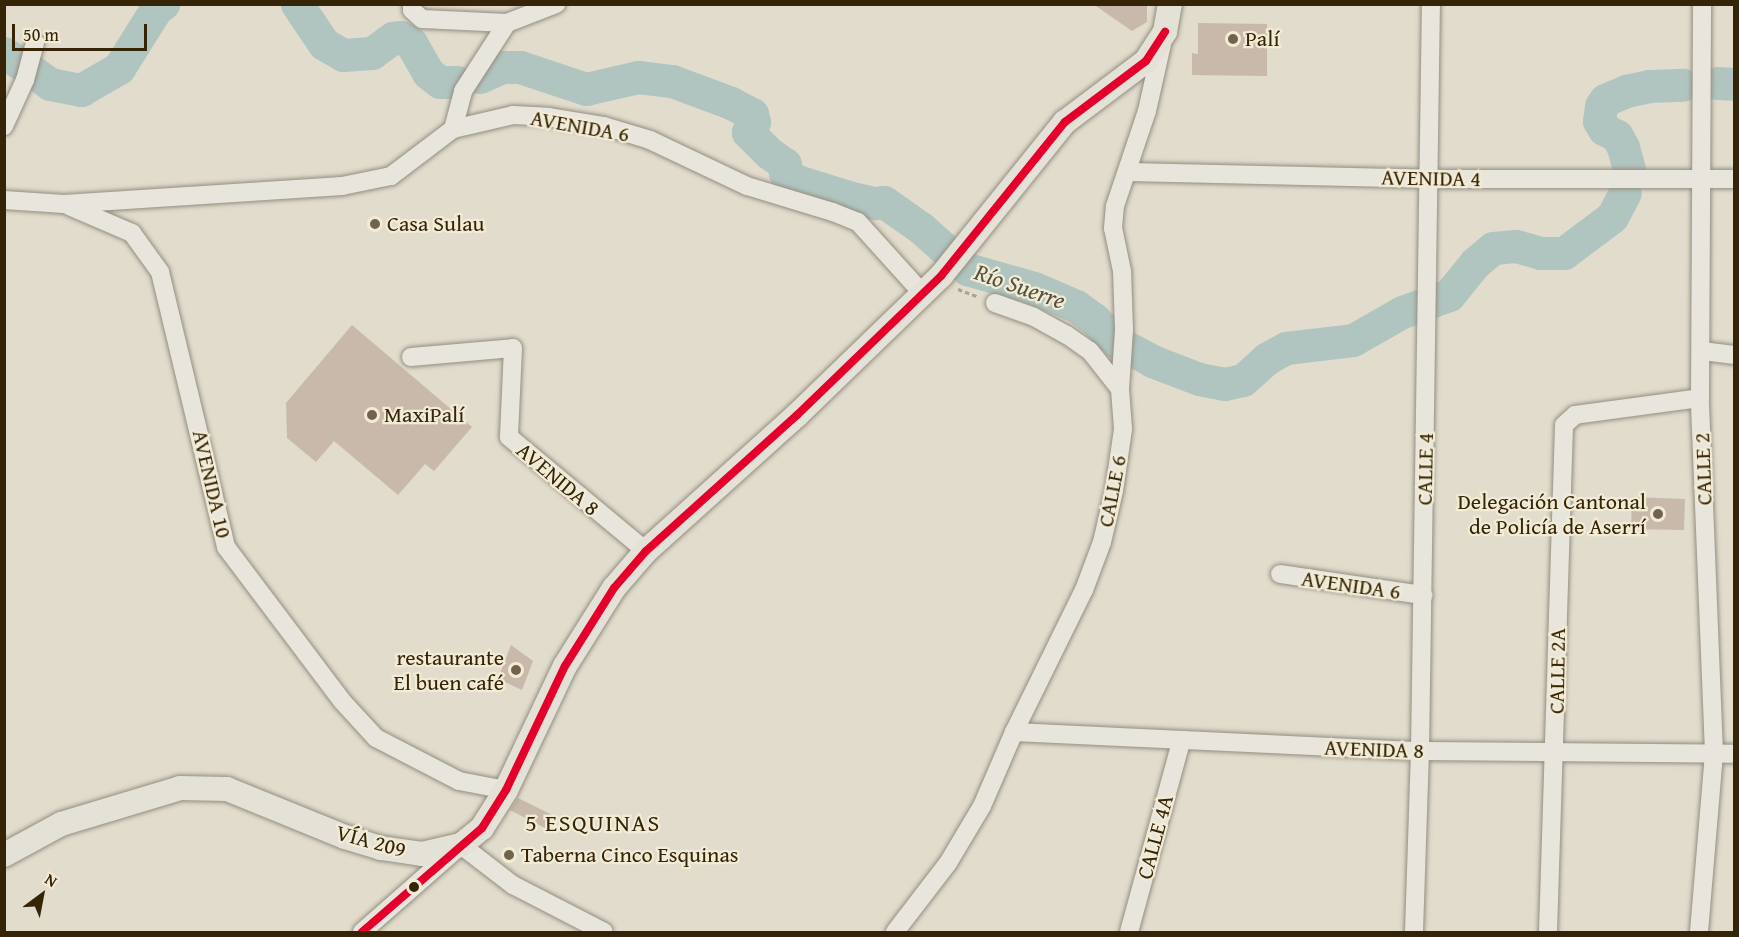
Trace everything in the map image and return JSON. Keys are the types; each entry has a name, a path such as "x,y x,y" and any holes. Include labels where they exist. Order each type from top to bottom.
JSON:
{"main road":[{"name":"CALLE 6","path":"1165,32 1170,4"},
{"name":"VÍA 209","path":"4,855 61,824 180,788 227,789 345,837 381,848 422,854 461,845 482,828 506,790 565,666 614,588 646,551 798,415 935,281 969,243 1065,122 1146,61 1165,32"}],"street":[{"path":"412,4 412,10 422,19 507,23 556,4"},
{"name":"CALLE 4","path":"1414,933 1420,751 1428,322 1431,4"},
{"name":"CALLE 2","path":"1699,933 1714,753 1700,398 1702,351 1699,180 1702,4"},
{"path":"453,129 463,92 507,23"},
{"name":"CALLE 6","path":"895,933 948,863 982,806 1014,732 1084,590 1102,542 1123,429 1120,389 1124,330 1122,271 1113,228 1115,206 1147,111 1165,32"},
{"path":"4,126 25,80 35,42"},
{"name":"AVENIDA 6","path":"64,204 342,186 391,176 453,129 513,115 604,126 650,140 747,186 858,222 935,281"},
{"name":"AVENIDA 4","path":"1128,172 1428,179 1734,179"},
{"path":"4,200 64,204"},
{"name":"AVENIDA 10","path":"64,204 132,233 160,272 226,548 342,701 376,738 459,781 506,790"},
{"path":"995,303 1034,316 1067,335 1090,351 1120,389"},
{"name":"AVENIDA 8","path":"411,357 513,348 509,437 646,551"},
{"path":"1702,351 1734,355"},
{"name":"CALLE 2A","path":"1548,933 1564,425 1575,415 1700,398"},
{"name":"AVENIDA 6","path":"1280,574 1423,595"},
{"name":"AVENIDA 8","path":"1014,732 1181,742 1420,751 1734,754"},
{"name":"CALLE 4A","path":"1128,933 1181,742"},
{"path":"362,933 461,845 513,885 604,933"}],"path":[{"path":"935,281 995,303"}],"building":[{"path":"1093,4 1147,4 1147,22 1132,31"},
{"name":"Palí","path":"1198,23 1267,24 1267,76 1192,75 1192,53 1198,54"},
{"name":"MaxiPalí","path":"352,325 472,427 434,471 425,464 398,495 334,441 316,462 287,438 286,403"},
{"name":"Delegación Cantonal de Policía de Aserrí","path":"1632,497 1685,499 1684,530 1631,529"},
{"name":"restaurante El buen café","path":"511,645 533,661 522,690 498,679"},
{"path":"518,798 552,815 545,828 510,810"}],"waterway":[{"name":"Río Suerre","path":"153,4 156,9"},
{"name":"Río Suerre","path":"32,71 50,84 81,90 119,68 156,9 163,4"},
{"name":"Río Suerre","path":"297,4 324,44 343,55 372,53 393,38 401,37 411,43 428,73 440,82 457,82"},
{"name":"Río Suerre","path":"4,53 23,65"},
{"name":"Río Suerre","path":"480,77 502,67 520,67 586,89 638,77 672,81 731,103 752,114 754,122 748,132 769,153 785,164 785,173 797,181 848,197 875,203 884,202 921,228 967,269 1034,288 1076,306 1094,319 1117,342 1152,361 1199,379 1225,384 1243,380 1266,359 1286,348 1353,340 1402,312 1449,295 1475,263 1493,248 1516,246 1540,253 1564,253 1612,217 1625,193"},
{"name":"Río Suerre","path":"1717,83 1734,84"},
{"name":"Río Suerre","path":"1630,173 1623,147 1617,136 1604,129 1599,121 1601,106 1605,100 1626,91 1649,86 1683,85"}],"transit line":[{"path":"362,932 482,828 506,790 565,666 614,588 646,551 797,415 941,276 1065,122 1146,61 1165,32"}],"place":[{"name":"Palí","path":"1233,39"},
{"name":"Casa Sulau","path":"375,224"},
{"name":"MaxiPalí","path":"372,415"},
{"name":"Delegación Cantonal de Policía de Aserrí","path":"1658,514"},
{"name":"restaurante El buen café","path":"516,670"},
{"name":"Taberna Cinco Esquinas","path":"509,855"}],"district":[{"name":"5 ESQUINAS","path":"593,823"}]}
